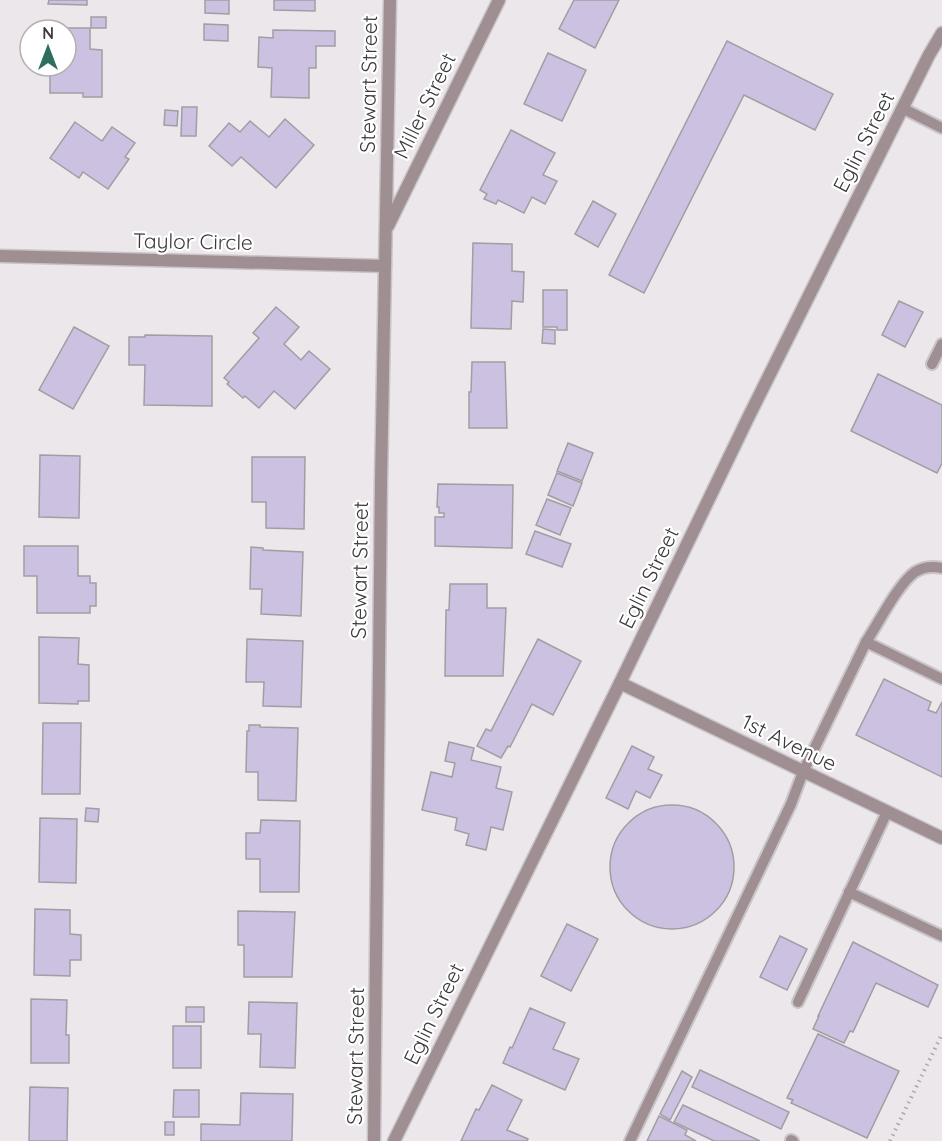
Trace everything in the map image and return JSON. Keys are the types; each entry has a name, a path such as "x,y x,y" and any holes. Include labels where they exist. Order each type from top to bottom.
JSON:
{"street":[{"name":"Stewart Street","path":"374,1141 380,505 390,0"},
{"name":"Miller Street","path":"386,230 499,0"},
{"name":"Eglin Street","path":"394,1141 748,418 902,108 942,33"},
{"name":"Taylor Circle","path":"0,256 385,266"},
{"name":"1st Avenue","path":"620,683 942,838"}],"lane":[{"path":"902,108 942,128"},
{"path":"932,364 942,344"},
{"path":"630,1141 866,642 905,583 916,572 932,566 942,568"},
{"path":"866,642 942,680"},
{"path":"798,1002 887,812"},
{"path":"849,892 942,936"}],"path":[{"path":"890,1141 942,1034"}],"building":[{"path":"49,0 87,0 87,5 48,4"},
{"path":"205,0 229,0 229,14 205,13"},
{"path":"274,0 315,0 315,11 274,10"},
{"path":"574,0 619,0 595,48 559,29"},
{"path":"91,17 106,17 106,28 91,28"},
{"path":"204,24 228,25 228,41 204,40"},
{"path":"78,28 90,28 90,49 102,50 102,97 83,97 83,93 50,93 50,78 78,78"},
{"path":"273,30 335,31 335,46 316,46 316,68 309,68 309,98 271,97 272,68 258,67 259,37 273,38"},
{"path":"727,41 833,94 815,130 744,95 644,293 609,275"},
{"path":"548,53 586,70 562,121 524,104"},
{"path":"182,107 197,107 196,136 181,136"},
{"path":"165,110 178,111 177,126 164,125"},
{"path":"285,119 314,145 276,188 241,157 232,166 209,146 229,123 240,132 250,121 269,137"},
{"path":"75,122 102,141 112,127 135,143 125,157 129,159 108,189 83,172 79,178 50,158"},
{"path":"511,130 555,153 543,175 557,181 545,204 532,197 524,213 498,200 496,204 484,199 487,194 480,190"},
{"path":"593,201 616,214 598,247 575,234"},
{"path":"473,243 512,244 512,271 524,272 523,302 512,301 511,329 471,328"},
{"path":"543,290 567,290 567,330 543,327"},
{"path":"899,301 923,312 905,347 882,335"},
{"path":"276,307 299,327 284,344 301,360 309,351 330,369 295,409 274,391 259,408 245,396 243,398 227,384 229,382 224,378 259,338 253,333"},
{"path":"74,327 109,346 73,409 39,390"},
{"path":"543,329 555,330 555,344 542,343"},
{"path":"145,335 212,336 212,406 144,405 145,365 129,365 129,337 145,337"},
{"path":"472,362 505,362 507,428 469,428"},
{"path":"878,374 942,405 942,463 937,473 851,431"},
{"path":"568,443 593,453 582,481 557,471"},
{"path":"40,455 80,456 79,518 39,517"},
{"path":"252,457 305,457 304,529 266,528 266,502 252,502"},
{"path":"557,473 582,483 573,506 548,495"},
{"path":"438,484 513,485 512,548 435,546 435,517 444,517 444,513 439,513 439,507 437,507"},
{"path":"547,499 571,508 560,535 536,525"},
{"path":"535,531 571,544 562,567 526,554"},
{"path":"24,546 78,546 78,576 90,576 90,583 96,583 96,606 90,606 90,613 37,613 37,576 24,576"},
{"path":"251,547 263,548 263,550 303,552 301,616 261,614 262,589 250,589"},
{"path":"450,584 487,584 487,608 506,608 503,676 445,676 446,610 449,610"},
{"path":"39,637 79,638 78,664 89,665 89,701 78,701 78,704 39,703"},
{"path":"247,639 303,641 301,707 263,706 264,682 246,682"},
{"path":"538,639 581,661 553,715 532,704 510,747 508,746 501,758 477,746 486,729 491,731"},
{"path":"884,679 931,702 928,710 936,713 942,702 942,777 856,735"},
{"path":"43,723 81,723 80,794 42,794"},
{"path":"249,725 298,728 296,801 258,800 258,772 246,772"},
{"path":"449,742 474,748 471,760 501,767 496,788 512,792 503,830 491,827 486,850 466,845 469,834 455,830 457,818 422,810 431,772 452,777 455,763 445,761"},
{"path":"632,746 654,757 648,769 662,775 650,798 636,791 628,809 606,798"},
{"path":"672,805 696,810 716,823 729,843 734,867 729,891 716,911 696,924 672,929 648,924 628,911 615,891 610,867 615,843 628,823 648,810"},
{"path":"86,808 99,809 98,822 85,821"},
{"path":"40,818 77,819 76,883 39,882"},
{"path":"261,820 300,821 299,892 260,892 260,859 246,859 246,833 260,833"},
{"path":"35,909 70,910 70,934 81,935 81,960 70,960 70,976 34,975"},
{"path":"238,911 295,912 292,977 244,977 244,945 238,945"},
{"path":"567,924 598,939 571,991 541,976"},
{"path":"780,936 807,949 787,990 760,977"},
{"path":"853,942 938,985 928,1007 876,983 853,1032 850,1031 844,1043 813,1029"},
{"path":"31,999 67,1000 66,1035 69,1035 69,1063 31,1063"},
{"path":"249,1002 297,1003 295,1068 260,1067 261,1034 248,1034"},
{"path":"186,1007 204,1007 204,1022 186,1022"},
{"path":"530,1008 565,1023 553,1049 579,1059 565,1090 503,1063"},
{"path":"173,1026 201,1026 201,1068 173,1068"},
{"path":"818,1034 899,1071 867,1138 791,1103 793,1100 787,1098"},
{"path":"700,1070 789,1112 781,1129 692,1087"},
{"path":"682,1071 692,1077 670,1120 660,1114"},
{"path":"492,1085 522,1100 507,1130 528,1139 527,1141 461,1141 476,1109 479,1110"},
{"path":"30,1087 68,1088 67,1141 29,1141"},
{"path":"174,1090 199,1090 199,1117 173,1117"},
{"path":"241,1093 293,1094 292,1141 201,1141 201,1124 240,1125"},
{"path":"683,1105 760,1141 714,1141 674,1122"},
{"path":"659,1116 687,1130 685,1135 696,1141 647,1141"},
{"path":"165,1122 174,1122 174,1135 165,1135"}]}
